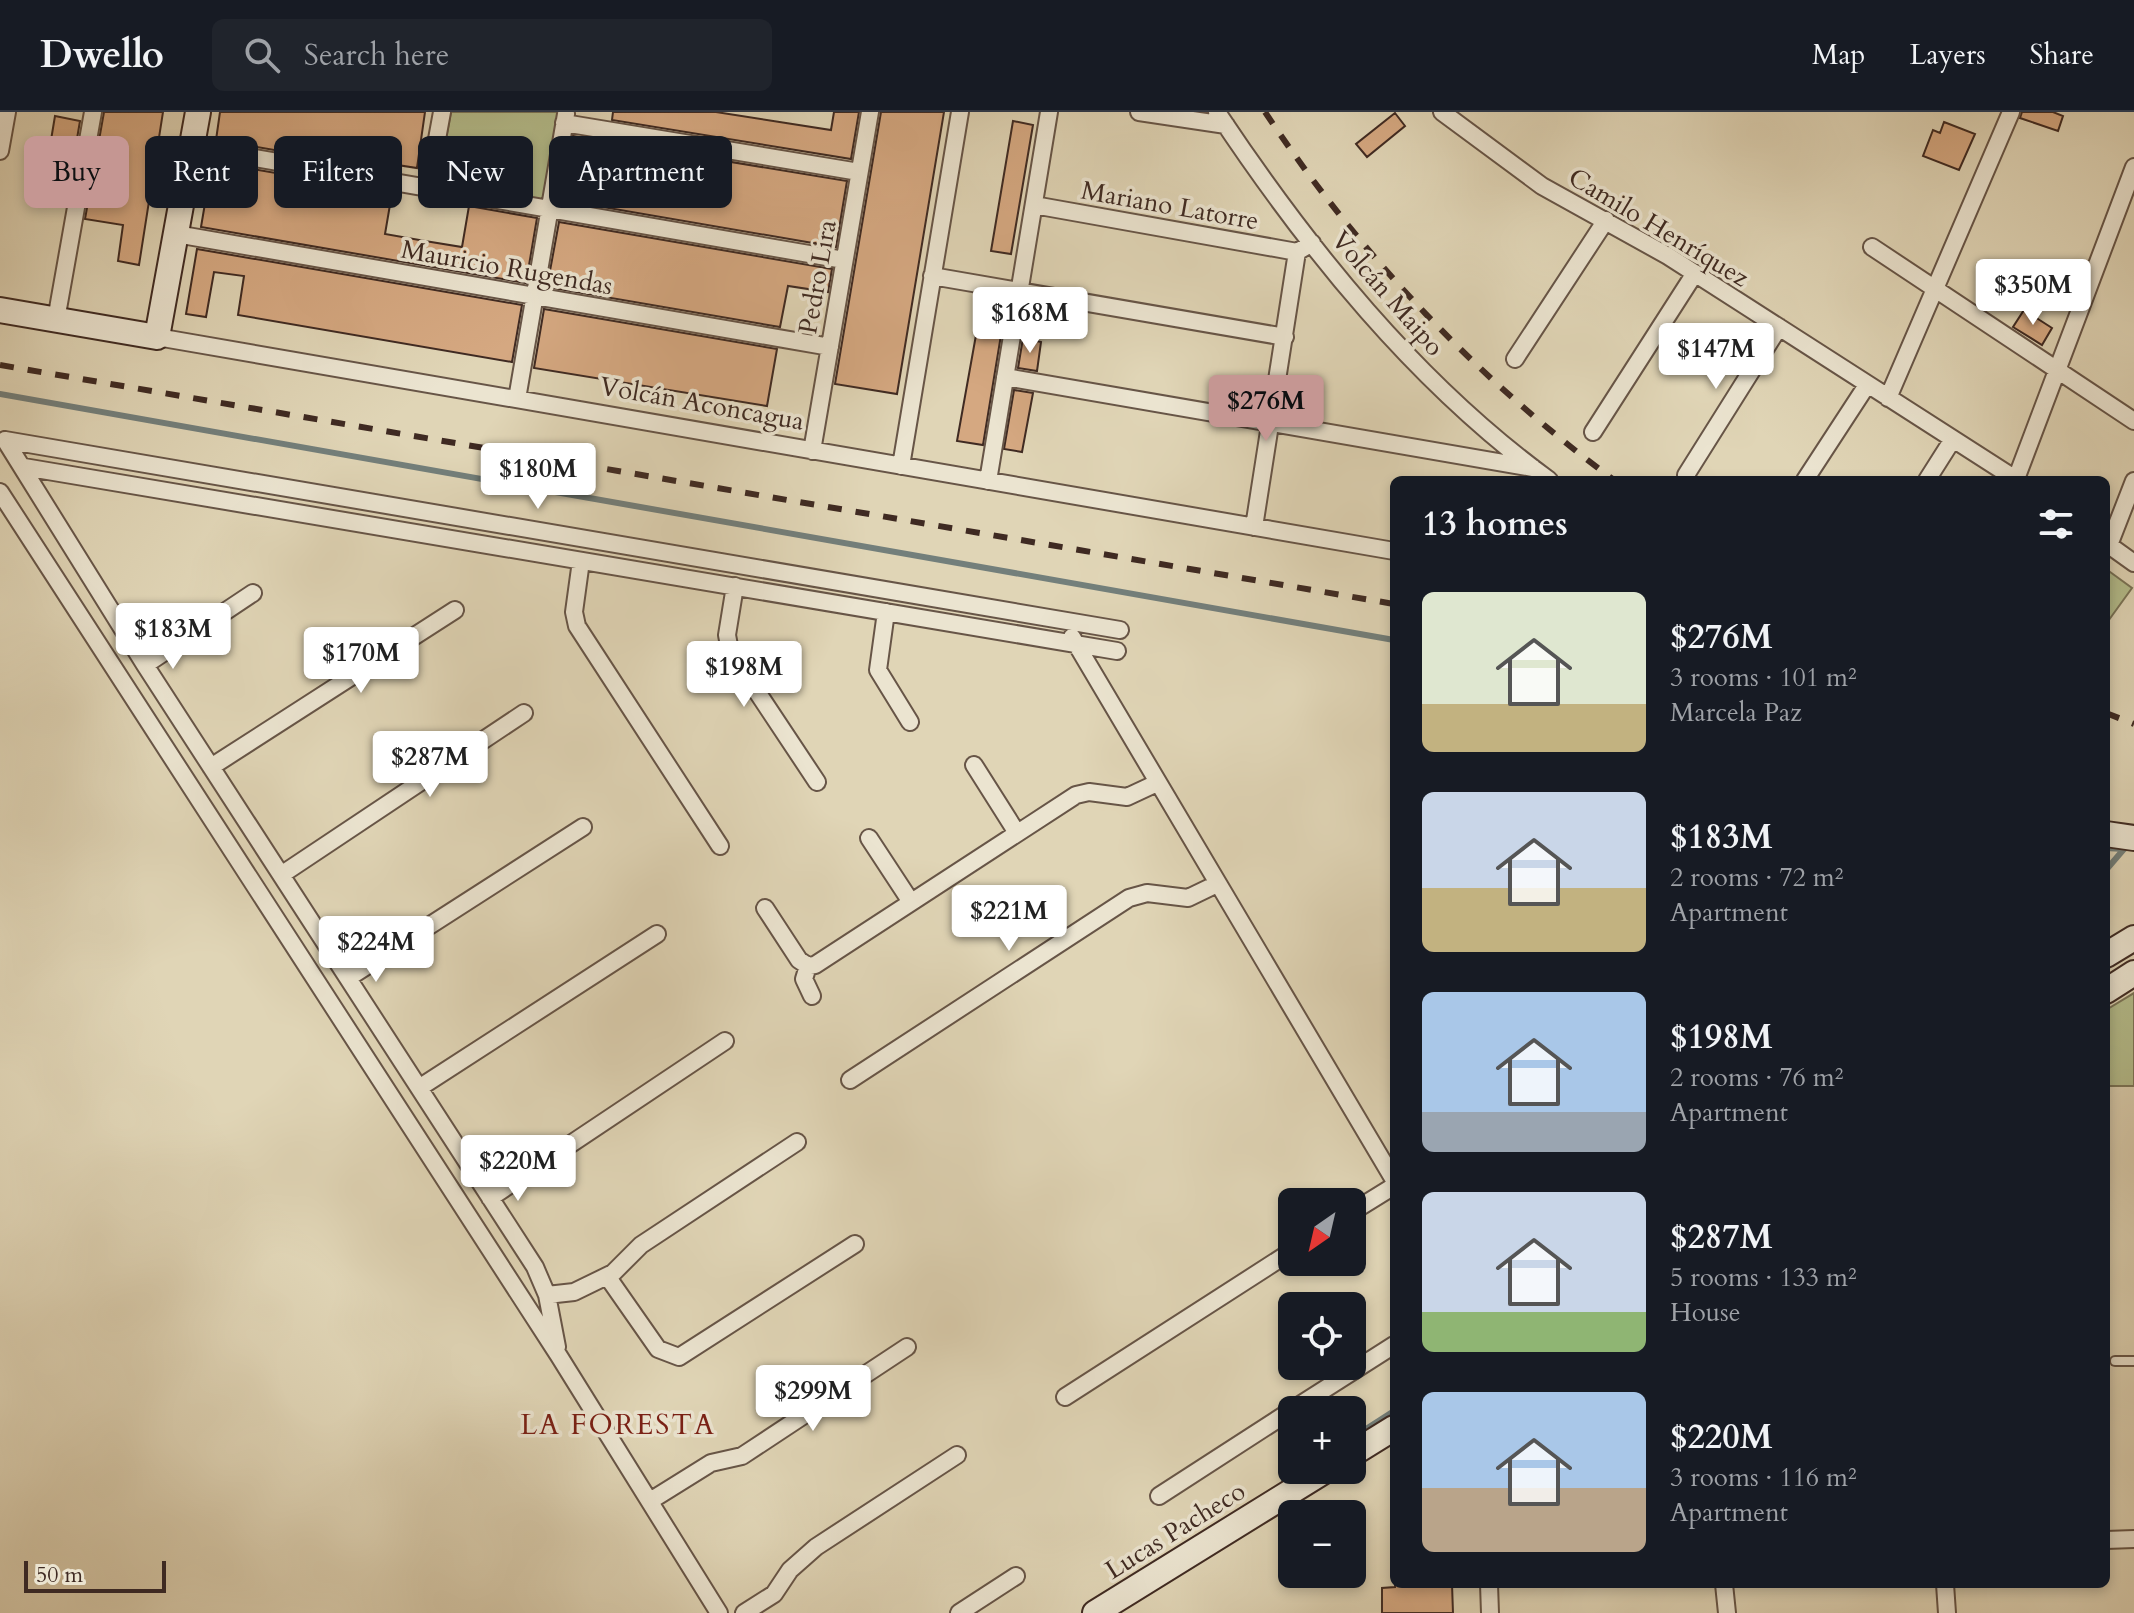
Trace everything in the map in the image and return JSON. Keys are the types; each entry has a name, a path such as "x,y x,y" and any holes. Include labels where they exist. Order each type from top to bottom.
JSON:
{"main road":[{"path":"193,136 198,112"},
{"path":"157,337 180,208"},
{"name":"Volcán Aconcagua","path":"0,310 157,337"},
{"path":"2110,835 2134,838"},
{"path":"2110,953 2134,938"},
{"path":"2110,988 2134,973"},
{"path":"1366,1445 1390,1430"},
{"name":"Lucas Pacheco","path":"1095,1613 1303,1484"}],"street":[{"path":"0,151 7,112"},
{"path":"56,320 93,112"},
{"path":"438,136 442,112"},
{"name":"Pedro Lira","path":"812,451 870,112"},
{"path":"901,466 960,112"},
{"path":"988,481 1049,112"},
{"path":"1139,112 1221,119"},
{"name":"Camilo Henríquez","path":"1442,112 1521,172 1695,273 2011,476"},
{"path":"1888,398 2011,112"},
{"path":"517,399 565,117 859,172"},
{"name":"Volcán Maipo","path":"1221,119 1304,247 1452,399 1544,476"},
{"path":"258,159 418,186"},
{"path":"2017,476 2134,167"},
{"name":"Mariano Latorre","path":"1034,205 1304,247"},
{"path":"533,206 844,260"},
{"path":"1515,359 1606,220"},
{"name":"Mauricio Rugendas","path":"176,234 830,347"},
{"path":"1254,527 1285,337 1304,247"},
{"path":"1872,247 2134,421"},
{"path":"1593,432 1695,273"},
{"path":"932,276 1285,337"},
{"path":"1686,475 1779,327"},
{"name":"Volcán Aconcagua","path":"157,337 1390,550"},
{"path":"1005,377 1533,468"},
{"path":"1808,476 1867,385"},
{"path":"1930,476 1953,439"},
{"path":"2,444 24,467 34,491 145,665 535,1267 547,1295 559,1356"},
{"path":"2,444 1120,630"},
{"path":"24,467 1117,651"},
{"path":"2110,539 2134,481"},
{"path":"0,492 559,1356 719,1613"},
{"path":"2110,545 2134,563"},
{"path":"52,573 62,560 78,560"},
{"path":"581,561 574,612 577,626 720,846"},
{"path":"735,586 727,635 730,651 817,782"},
{"path":"145,665 253,593"},
{"path":"211,767 455,610"},
{"path":"886,612 878,670 910,722"},
{"path":"1065,621 1074,643 1390,1176"},
{"path":"281,875 524,713"},
{"path":"974,765 1017,833"},
{"path":"765,908 799,960 808,966 815,965 1076,795 1089,792 1127,797 1157,783"},
{"path":"348,978 583,827"},
{"path":"869,838 911,902"},
{"path":"850,1080 1129,898 1147,893 1188,898 1217,884"},
{"path":"419,1088 657,934"},
{"path":"808,966 804,979 812,996"},
{"path":"490,1198 725,1041"},
{"path":"547,1295 574,1292 607,1276 641,1245 797,1142"},
{"path":"1366,1202 1390,1186"},
{"path":"607,1276 658,1349 679,1357 855,1244"},
{"path":"1065,1397 1278,1260"},
{"path":"650,1501 711,1463 742,1456 907,1347"},
{"path":"1314,1396 1390,1348"},
{"path":"1159,1496 1278,1419"},
{"path":"744,1613 774,1594 790,1570 816,1547 957,1455"},
{"path":"2110,1540 2134,1539"},
{"path":"959,1613 1016,1576"},
{"path":"1489,1588 1490,1613"},
{"path":"1724,1588 1727,1613"},
{"path":"1945,1588 1947,1613"}],"lane":[{"path":"2115,1361 2134,1361"}],"green space":[{"path":"451,112 558,112 554,136 549,136 549,165 543,201 533,199 533,136 447,136"},
{"path":"2110,572 2132,588 2110,618"},
{"path":"2134,993 2134,1086 2110,1086 2110,1008"}],"building":[{"path":"104,112 163,112 159,136 145,136 145,208 148,208 139,265 118,261 123,225 85,219 87,208 129,208 129,136 100,136"},
{"path":"220,112 425,112 422,136 418,136 417,168 402,166 402,136 274,136 274,150 258,147 258,136 217,136"},
{"path":"613,112 716,112 831,130 834,112 859,112 851,159 732,140 732,136 710,136 612,120"},
{"path":"881,112 944,112 897,394 835,384"},
{"path":"2022,112 2053,112 2063,116 2058,131 2020,118"},
{"path":"1395,113 1405,126 1367,157 1356,144"},
{"path":"55,116 80,121 77,136 52,136"},
{"path":"1013,121 1033,125 1011,254 991,251"},
{"path":"1944,122 1975,134 1959,170 1923,156 1933,130 1940,133"},
{"path":"732,162 847,181 836,247 609,208 732,208"},
{"path":"258,170 274,173 274,208 389,208 385,234 425,241 462,247 469,208 537,218 526,283 201,227 204,208 258,208"},
{"path":"559,222 832,269 828,292 788,286 780,327 547,287"},
{"path":"197,249 522,305 512,362 238,315 244,276 214,272 206,317 186,314"},
{"path":"983,296 1002,299 997,334 1001,335 983,445 957,441"},
{"path":"544,309 777,349 767,406 534,368"},
{"path":"2024,310 2052,328 2042,345 2013,327"},
{"path":"1023,338 1041,342 1037,371 1018,368"},
{"path":"1014,390 1033,393 1022,452 1004,449"},
{"path":"1382,1588 1452,1588 1453,1613 1382,1613"}],"waterway":[{"path":"0,394 1390,639"},
{"path":"2110,848 2124,849"},
{"path":"2110,865 2124,849"},
{"path":"1366,1429 1390,1414"}],"railway":[{"path":"1265,112 1340,215 1423,311 1515,400 1609,476"},
{"path":"0,365 1390,603"},
{"path":"2110,715 2134,724"}],"district":[{"name":"LA FORESTA","path":"618,1424"}]}
